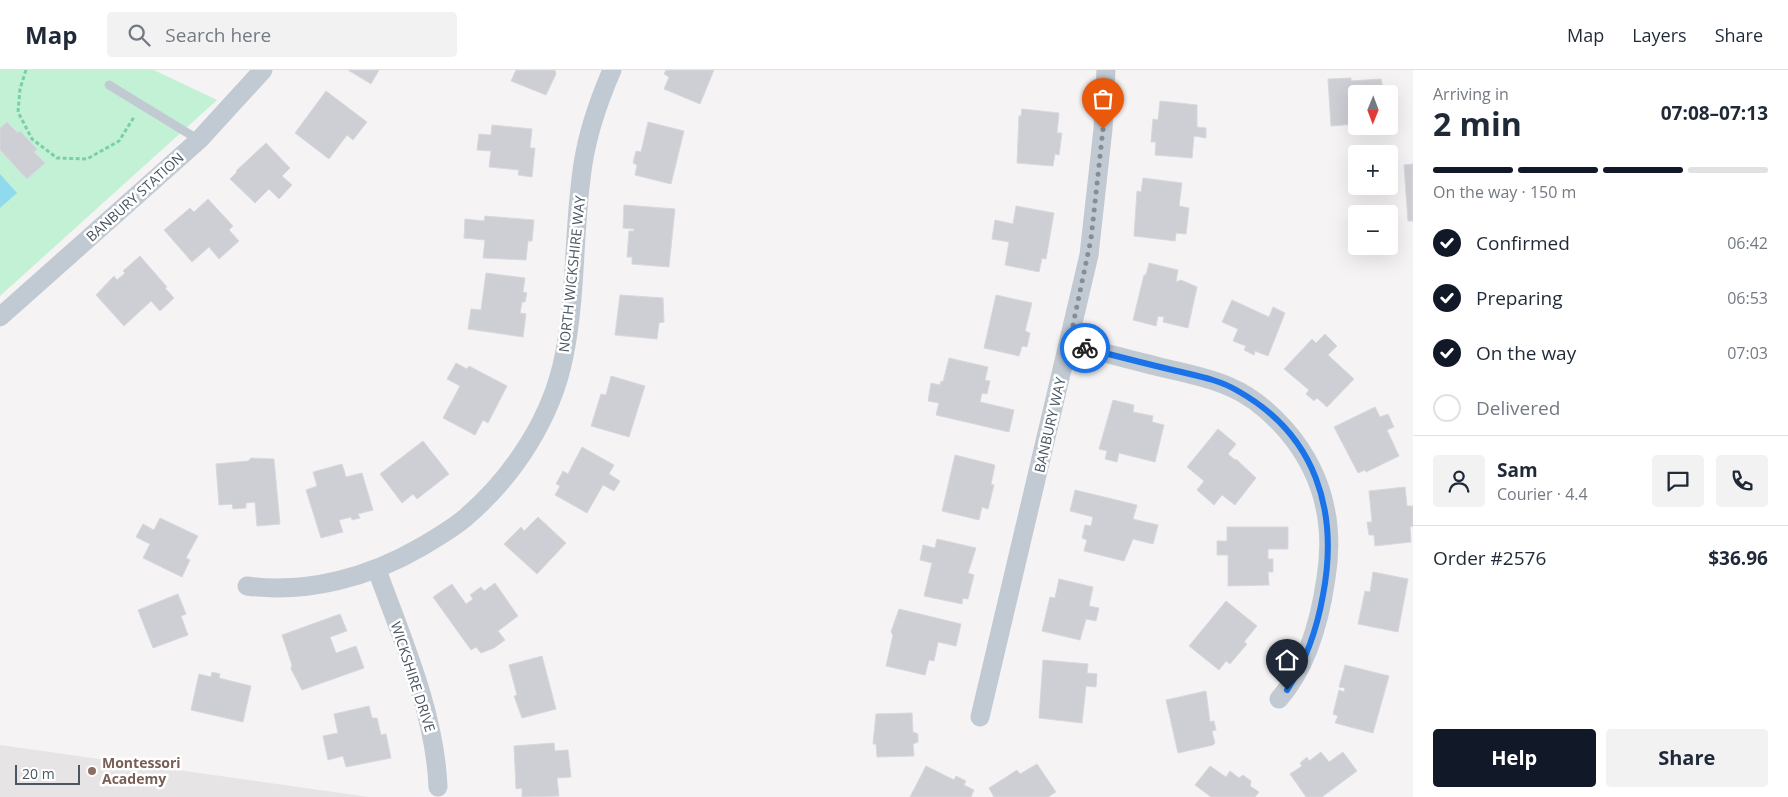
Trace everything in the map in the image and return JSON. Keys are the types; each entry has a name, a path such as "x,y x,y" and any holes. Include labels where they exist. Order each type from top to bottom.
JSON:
{"street":[{"name":"BANBURY STATION","path":"0,317 199,140 263,70"},
{"name":"NORTH WICKSHIRE WAY","path":"247,586 292,587 355,577 377,570 415,550 465,518 506,476 547,410 559,377 566,341 586,145 599,101 612,70"},
{"name":"BANBURY WAY","path":"980,717 1069,344 1091,239 1103,129 1106,70"},
{"path":"1069,344 1203,377 1229,386 1268,411 1304,452 1317,477 1324,498 1329,555 1321,609 1307,654 1293,681 1279,699"},
{"name":"WICKSHIRE DRIVE","path":"377,570 423,703 433,743 438,787"}],"lane":[{"path":"109,85 199,140"}],"path":[{"path":"26,70 20,89 18,112 32,139 58,158 87,159 118,141 134,117"}],"shaded area":[{"name":"Montessori Academy","path":"0,745 369,797 0,797"}],"green space":[{"path":"0,70 154,70 217,100 0,296"}],"water":[{"path":"0,174 17,193 0,208"}],"building":[{"path":"348,70 379,70 371,84"},
{"path":"516,70 555,70 556,74 546,95 511,81"},
{"path":"666,70 714,70 700,104 664,89 669,77 664,74"},
{"path":"1351,78 1351,81 1381,79 1382,85 1348,85 1348,125 1331,126 1328,79"},
{"path":"326,91 367,122 353,140 347,135 329,159 295,133"},
{"path":"1160,101 1197,105 1197,127 1206,128 1206,138 1194,136 1192,158 1155,155 1156,142 1151,142 1153,119 1158,120"},
{"path":"1022,109 1059,113 1057,133 1062,133 1059,155 1055,154 1053,166 1017,163 1019,116 1021,116"},
{"path":"7,122 18,133 20,131 37,149 34,152 45,163 27,179 0,150 0,128"},
{"path":"648,122 684,131 671,184 635,175 637,165 633,163 636,151 641,152"},
{"path":"492,125 532,129 530,148 535,148 532,177 518,175 519,170 489,167 491,151 477,150 479,134 491,135"},
{"path":"266,143 290,168 282,176 292,185 279,199 269,189 255,203 230,179"},
{"path":"1413,164 1413,221 1408,221 1404,165"},
{"path":"1143,178 1182,183 1179,206 1189,208 1186,234 1176,233 1175,241 1134,236 1137,191 1141,192"},
{"path":"208,199 233,226 229,230 239,241 219,259 209,247 192,262 164,230 190,208 194,212"},
{"path":"624,205 675,209 669,267 632,264 632,257 627,257 629,231 634,231 634,229 623,228"},
{"path":"1016,206 1054,213 1046,259 1042,258 1039,272 1005,265 1009,242 992,239 995,220 1013,224"},
{"path":"485,216 534,220 532,241 528,241 526,260 483,258 485,240 464,238 465,219 484,221"},
{"path":"140,256 174,298 160,311 151,301 124,326 96,295 114,276 117,280 125,273 123,271"},
{"path":"1149,263 1178,270 1176,282 1181,280 1197,287 1188,328 1163,322 1164,317 1158,316 1156,326 1133,320 1144,275 1146,275"},
{"path":"486,273 525,278 523,292 527,293 525,302 522,302 520,313 526,314 523,337 468,329 471,309 481,310"},
{"path":"620,295 663,298 664,322 659,323 657,339 615,335"},
{"path":"996,295 1032,303 1025,331 1030,333 1027,347 1022,346 1019,356 984,348"},
{"path":"1232,300 1269,317 1273,307 1285,313 1268,356 1255,351 1254,355 1244,350 1246,346 1233,341 1238,329 1222,322"},
{"path":"1325,334 1337,346 1328,355 1354,379 1327,407 1317,398 1314,401 1306,394 1309,390 1284,369 1312,339 1316,343"},
{"path":"949,358 988,367 985,380 990,381 987,394 982,393 980,402 1014,410 1009,432 936,415 939,403 928,401 931,383 940,385 941,381 943,382"},
{"path":"456,363 467,369 469,366 507,386 488,423 483,420 475,435 443,418 460,386 447,379"},
{"path":"611,376 645,386 629,437 591,426 601,394 606,395"},
{"path":"1113,400 1134,405 1133,412 1153,416 1152,422 1164,425 1155,462 1119,453 1117,462 1105,459 1107,451 1099,449"},
{"path":"1375,407 1380,417 1388,414 1394,427 1387,430 1399,456 1366,472 1365,470 1358,473 1334,427"},
{"path":"1218,429 1236,444 1228,454 1256,478 1235,505 1222,495 1214,505 1197,490 1204,481 1187,467"},
{"path":"423,441 449,474 417,499 413,494 402,503 380,474"},
{"path":"582,447 614,465 609,474 620,481 614,491 603,485 587,513 555,495 560,486 556,484 563,471 568,474"},
{"path":"955,455 995,465 991,484 994,485 988,509 982,507 979,520 942,511"},
{"path":"251,458 274,459 280,524 257,526 255,502 246,503 246,508 233,509 232,504 219,505 216,464 248,461"},
{"path":"342,464 346,477 362,473 373,510 358,514 360,518 352,520 351,517 339,520 343,532 321,538 306,490 317,486 313,472"},
{"path":"1405,487 1407,506 1413,506 1413,526 1410,527 1411,542 1375,546 1374,535 1369,535 1367,522 1372,522 1369,491"},
{"path":"1075,490 1137,505 1133,519 1158,525 1153,544 1133,539 1124,561 1084,551 1087,540 1082,538 1085,525 1091,526 1093,517 1070,511"},
{"path":"538,517 566,543 537,574 504,544 521,527 524,531"},
{"path":"160,518 198,536 186,558 190,560 182,577 143,558 150,544 136,537 143,524 154,530"},
{"path":"1227,527 1288,527 1288,549 1268,549 1268,559 1273,559 1273,572 1268,572 1269,585 1228,586 1228,555 1217,555 1217,541 1227,541"},
{"path":"937,539 976,548 968,573 974,575 968,599 963,598 962,604 924,596 932,563 920,560 923,545 935,548"},
{"path":"1373,572 1408,579 1398,632 1358,624 1365,591 1370,592"},
{"path":"1059,579 1093,587 1089,606 1099,608 1096,621 1086,619 1080,640 1042,631 1050,597 1055,598"},
{"path":"495,583 518,616 498,631 505,640 494,648 481,653 476,647 471,650 433,597 452,584 466,604 473,599 470,595 481,587 484,591"},
{"path":"178,594 186,614 181,616 188,635 153,648 138,610"},
{"path":"1226,601 1257,626 1244,642 1247,644 1230,664 1226,661 1219,670 1189,646"},
{"path":"899,609 961,624 956,646 938,642 934,661 929,660 925,675 886,666 893,635 891,632"},
{"path":"340,614 347,631 330,637 336,653 356,646 364,668 302,690 291,669 292,665 282,635"},
{"path":"542,656 556,709 522,718 514,696 517,695 509,665"},
{"path":"1043,660 1088,664 1087,673 1097,674 1096,687 1086,686 1082,723 1039,718"},
{"path":"1345,665 1389,676 1373,733 1335,723 1338,716 1333,714 1339,690 1344,692 1345,688 1339,687"},
{"path":"212,672 220,674 219,678 251,686 243,722 191,710 199,674 211,677"},
{"path":"1206,691 1210,722 1214,721 1216,730 1212,731 1215,743 1178,753 1166,700"},
{"path":"369,706 372,718 377,718 381,735 386,734 391,758 346,767 343,756 328,760 323,736 338,733 334,714"},
{"path":"912,713 913,732 918,734 918,742 913,744 914,756 877,757 876,744 873,744 876,714"},
{"path":"554,743 555,751 568,750 571,777 557,778 559,796 522,797 522,788 516,789 514,746"},
{"path":"1321,752 1329,762 1343,752 1357,771 1322,797 1306,797 1290,774 1302,766 1300,763 1307,757 1309,761"},
{"path":"1037,764 1056,792 1048,797 994,797 989,788 1017,770 1020,774"},
{"path":"926,766 954,780 956,776 966,781 964,785 974,790 971,797 910,797"},
{"path":"1210,766 1226,777 1230,771 1239,778 1243,775 1251,781 1250,786 1259,792 1255,797 1211,797 1195,785"}],"way so far":[{"path":"1085,348 1069,344 1091,239 1103,129"}],"place":[{"name":"Montessori Academy","path":"92,771"}],"route":[{"path":"1085,348 1203,377 1229,386 1268,411 1304,452 1317,477 1324,498 1327,512 1329,555 1321,609 1313,636 1307,654 1287,690"}]}
